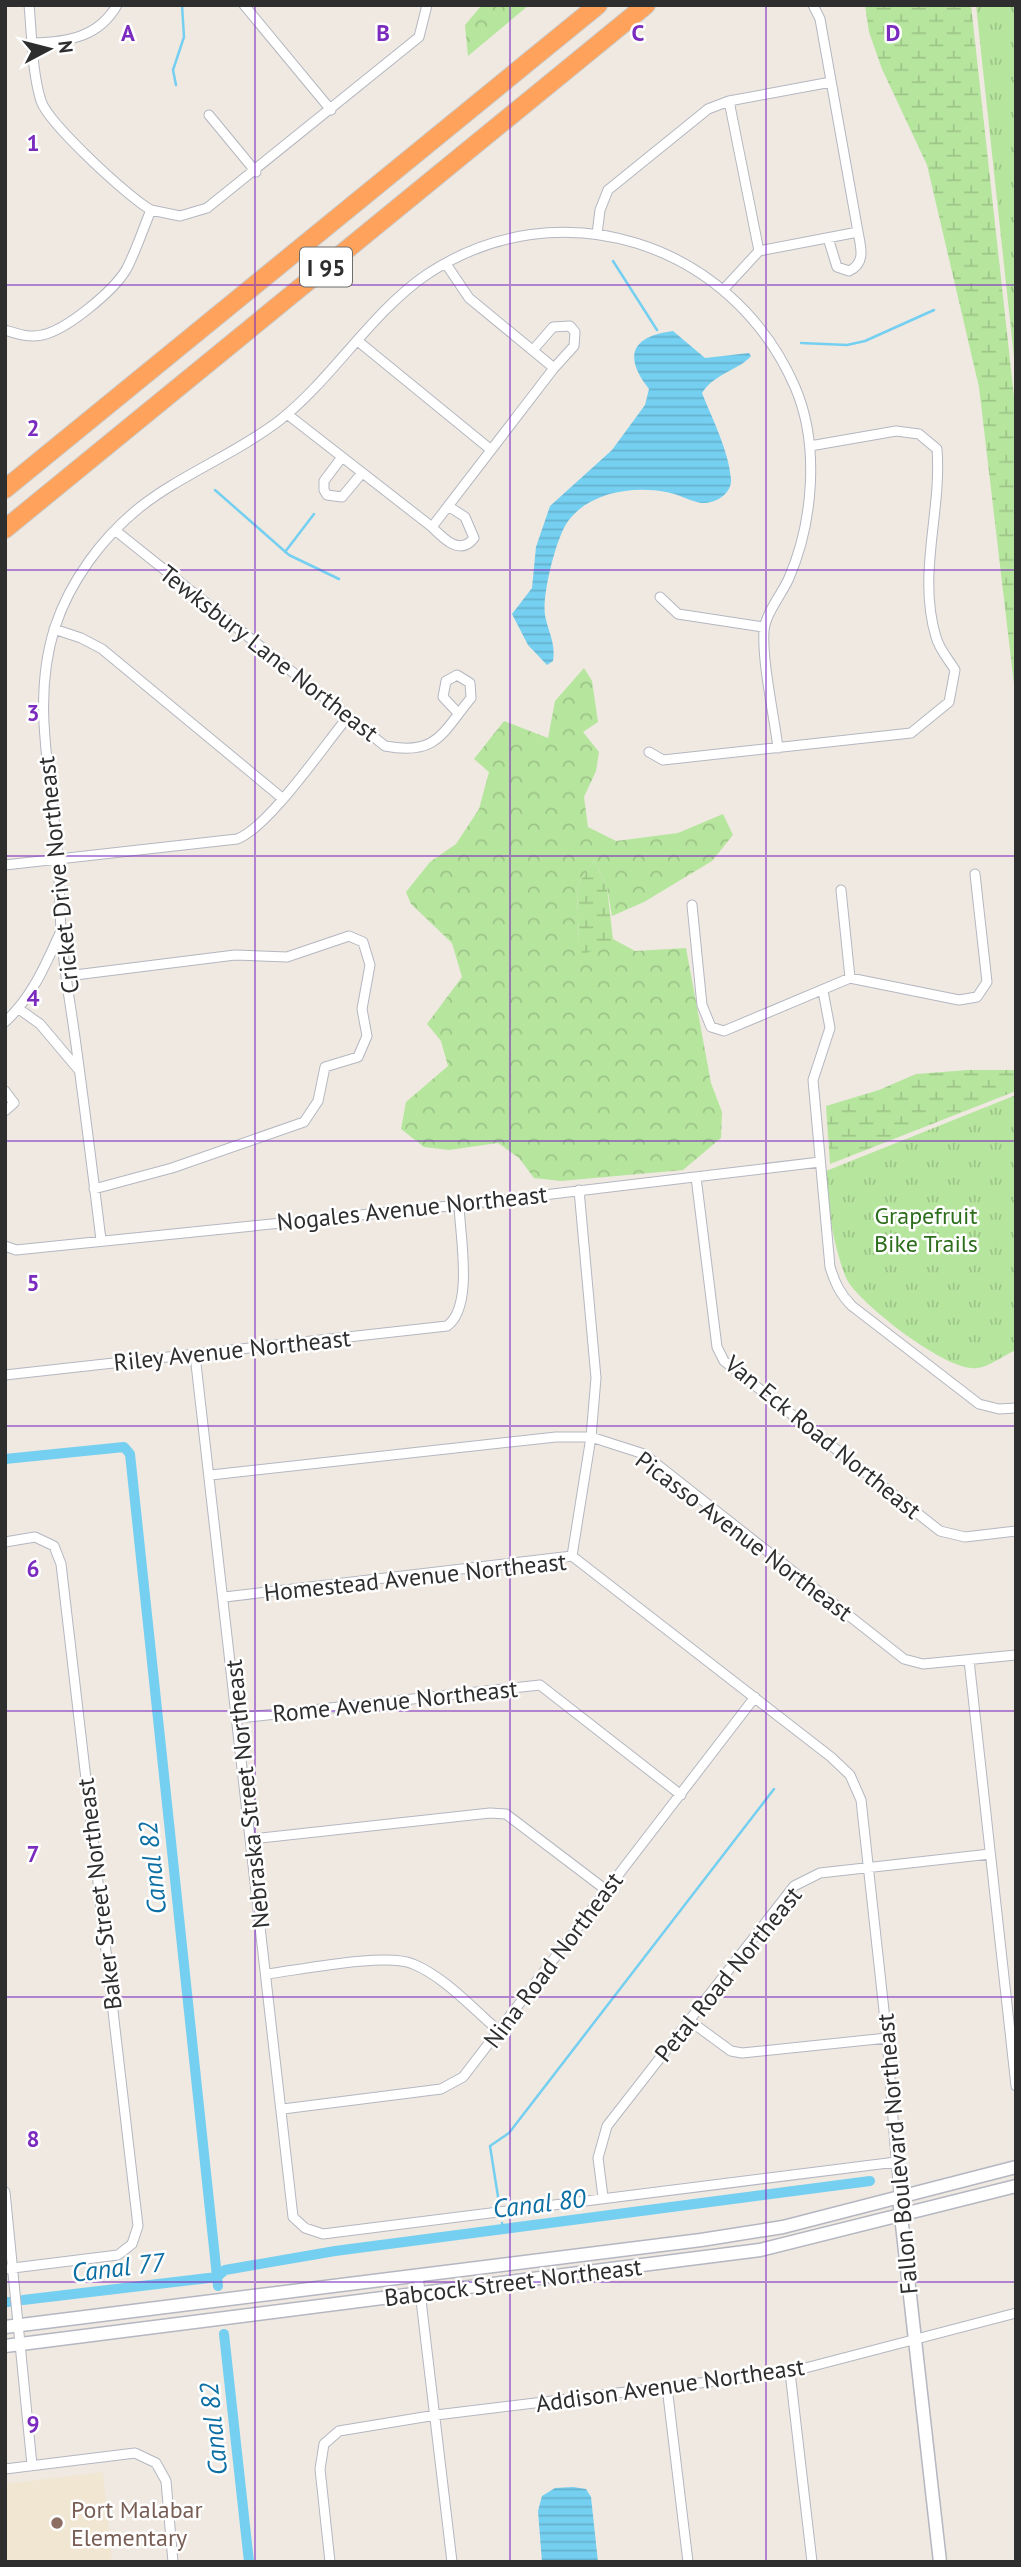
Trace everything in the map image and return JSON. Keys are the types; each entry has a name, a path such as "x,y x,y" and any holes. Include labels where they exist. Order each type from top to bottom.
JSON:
{"highway":[{"name":"I 95","path":"5,489 598,5"},
{"name":"I 95","path":"5,529 646,5"}],"main road":[{"name":"Babcock Street Northeast","path":"11,2326 701,2240 783,2227 1016,2167"},
{"name":"Babcock Street Northeast","path":"5,2346 760,2250 1016,2186"},
{"name":"Fallon Boulevard Northeast","path":"899,2198 940,2562"}],"street":[{"path":"29,5 42,103 56,123 135,201 151,210 180,216 207,208 256,172 419,37 427,5"},
{"path":"33,43 87,36 106,23 117,5"},
{"path":"244,5 331,110"},
{"path":"813,5 820,19 858,232 861,258 856,267 849,271 837,267 828,238"},
{"path":"597,234 600,209 608,190 708,110 729,102 831,82"},
{"path":"729,102 759,251"},
{"path":"209,115 256,172"},
{"path":"5,330 23,336 43,335 66,324 116,285 127,268 151,210"},
{"name":"Cricket Drive Northeast","path":"101,1240 61,931 58,859 42,715 54,629 64,603 88,562 141,507 254,439 287,414 359,342 397,297 446,264 517,236 565,231 597,234 657,249 697,270 723,290 759,327 797,390 810,446 809,513 790,576 763,627"},
{"path":"723,290 759,251 858,232"},
{"path":"446,264 469,298 554,368"},
{"path":"432,527 490,449 574,346 575,331 570,326 553,327 533,350"},
{"path":"359,342 490,449"},
{"path":"287,414 442,537 459,547 474,538 465,517 448,506"},
{"path":"649,752 663,760 911,733 949,702 955,670 936,639 928,580 933,504 939,477 937,449 919,435 896,431 810,446"},
{"path":"342,457 324,481 327,495 342,497 362,473"},
{"name":"Tewksbury Lane Northeast","path":"116,531 385,746 407,750 425,747 437,740 458,713"},
{"path":"660,597 678,614 763,627 778,748"},
{"path":"54,629 102,649 282,798"},
{"path":"5,865 237,839 248,835 267,819 347,718"},
{"path":"692,905 702,1005 711,1027 724,1031 850,978 959,1000 976,998 987,982 975,874"},
{"path":"841,890 850,978"},
{"path":"5,1022 19,1009 39,980 61,931"},
{"path":"67,976 235,956 287,957 349,936 363,942 370,965 362,1009 367,1036 358,1057 325,1067 318,1101 304,1122 172,1168 94,1189"},
{"path":"824,991 830,1028 813,1080 830,1267 841,1296 979,1404 999,1409 1016,1408"},
{"path":"19,1009 40,1024 79,1070"},
{"path":"5,1091 14,1102 5,1111"},
{"name":"Nogales Avenue Northeast","path":"5,1245 16,1250 459,1205 820,1162"},
{"name":"Van Eck Road Northeast","path":"696,1177 717,1347 724,1361 940,1531 965,1537 1016,1531"},
{"path":"572,1556 591,1437 596,1378 579,1190"},
{"name":"Riley Avenue Northeast","path":"5,1375 447,1326 456,1319 463,1297 459,1205"},
{"name":"Nebraska Street Northeast","path":"195,1355 239,1718 293,2217 305,2228 323,2234 603,2197"},
{"name":"Picasso Avenue Northeast","path":"211,1475 556,1437 591,1437 644,1454 904,1659 923,1664 1016,1655"},
{"name":"Baker Street Northeast","path":"5,1542 35,1537 54,1546 63,1577 138,2226 132,2244 118,2255 10,2269"},
{"name":"Homestead Avenue Northeast","path":"225,1597 572,1556 831,1757"},
{"path":"969,1660 1016,2086"},
{"name":"Rome Avenue Northeast","path":"239,1718 540,1685 681,1795"},
{"name":"Nina Road Northeast","path":"283,2109 441,2089 463,2077 755,1697"},
{"name":"Fallon Boulevard Northeast","path":"831,1757 850,1775 858,1788 887,2038 899,2198"},
{"path":"252,1839 490,1813 506,1814 606,1890"},
{"name":"Petal Road Northeast","path":"603,2197 598,2158 607,2126 794,1886 820,1873 990,1854"},
{"path":"267,1974 381,1961 411,1962 442,1982 499,2031"},
{"path":"690,2021 731,2051 742,2053 887,2038"},
{"path":"603,2197 896,2162"},
{"path":"5,2192 11,2326 19,2345 32,2465"},
{"path":"418,2275 453,2562"},
{"name":"Addison Avenue Northeast","path":"330,2562 320,2469 324,2444 330,2436 350,2428 790,2372 1016,2313"},
{"path":"790,2372 812,2562"},
{"path":"667,2387 688,2562"},
{"path":"5,2469 135,2453 156,2463 166,2481 173,2562"}],"shaded area":[{"name":"Port Malabar Elementary","path":"103,2472 112,2562 5,2562 5,2484"}],"green space":[{"path":"482,5 529,5 468,56 465,25"},
{"path":"865,5 971,5 1016,415 1016,701 979,387 927,165 882,69 869,32"},
{"path":"976,5 1016,5 1016,376"},
{"path":"584,668 592,681 598,722 583,732 599,752 596,771 584,797 588,827 616,841 678,833 723,814 733,835 712,861 644,902 612,916 607,887 594,860 577,886 579,943 613,939 635,951 686,948 711,1083 722,1112 721,1138 683,1170 561,1181 534,1178 519,1158 498,1143 449,1150 424,1147 401,1129 406,1102 448,1066 441,1041 427,1024 462,977 452,943 411,904 406,892 430,862 456,844 479,809 489,772 474,759 504,721 548,738 555,701"},
{"path":"594,860 607,887 613,940 583,955 579,944 577,886"},
{"path":"1016,1070 1016,1091 830,1164 826,1106 879,1090 916,1074"},
{"name":"Grapefruit Bike Trails","path":"1016,1095 1016,1350 982,1367 964,1367 947,1360 908,1336 872,1307 849,1283 836,1246 821,1173"}],"water":[{"path":"673,331 705,358 749,353 751,356 713,381 702,393 723,446 731,484 722,497 706,503 666,492 624,491 596,499 573,515 561,534 547,583 545,615 554,655 553,661 547,665 528,645 512,614 532,588 536,547 550,506 612,450 645,405 649,389 636,366 636,349 649,337"},
{"path":"555,2488 586,2489 591,2497 598,2562 542,2562 538,2511 542,2496"}],"waterway":[{"path":"176,85 173,70 184,37 182,5"},
{"path":"613,261 657,330"},
{"path":"801,343 847,345 865,341 934,310"},
{"path":"215,490 289,555 339,579"},
{"path":"285,552 314,514"},
{"name":"Canal 82","path":"5,1459 124,1447 130,1454 218,2286"},
{"path":"499,2203 490,2146 509,2133 774,1789"},
{"name":"Canal 80","path":"23,2300 217,2277 225,2270 335,2251 870,2181"},
{"name":"Canal 80","path":"502,2223 503,2229"},
{"name":"Canal 82","path":"224,2334 249,2562"}],"place":[{"name":"Port Malabar Elementary","path":"57,2523"}],"water label":[{"name":"Canal 77","path":"118,2267"}]}
